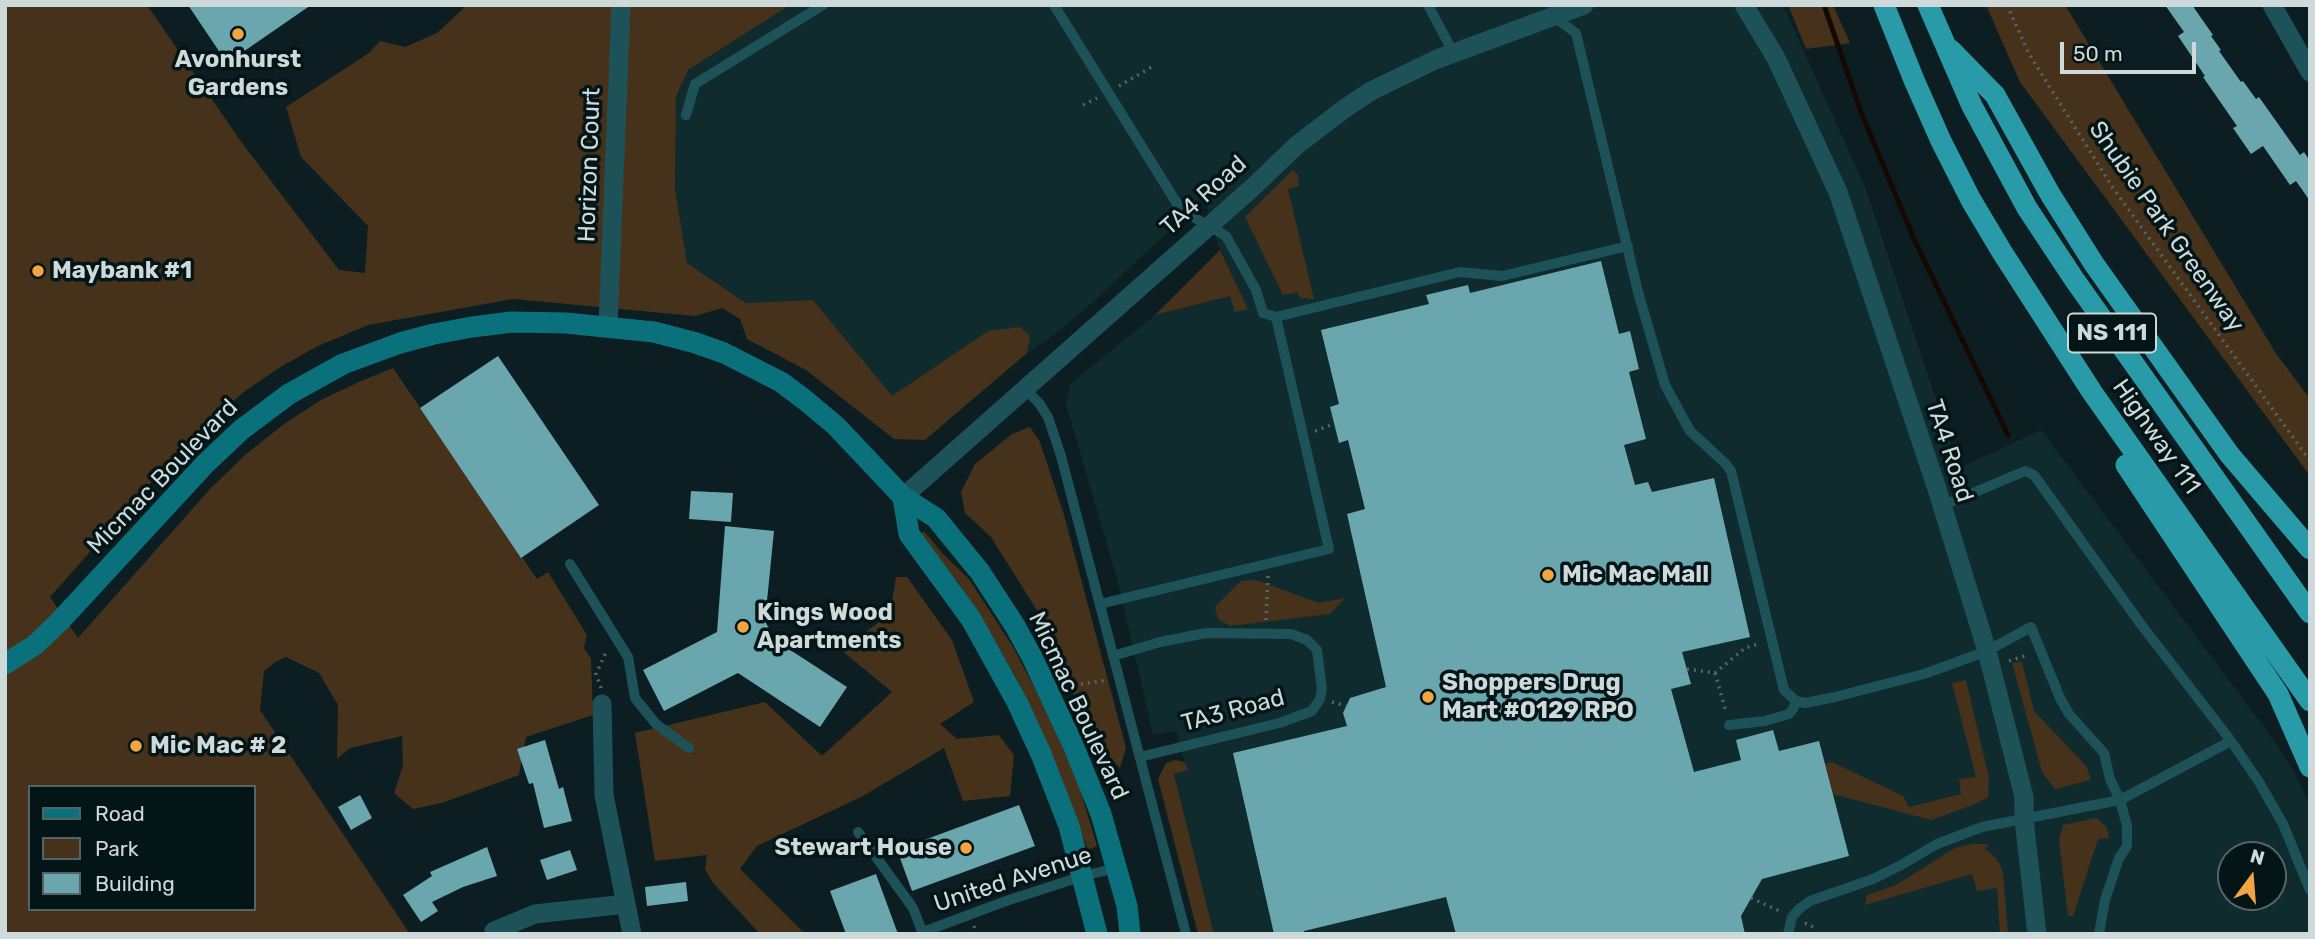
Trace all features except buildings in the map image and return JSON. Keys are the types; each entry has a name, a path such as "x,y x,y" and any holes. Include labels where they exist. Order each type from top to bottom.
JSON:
{"highway":[{"name":"Highway 111","path":"1884,5 1914,80 1965,188 2037,306 2092,392 2310,701"},
{"name":"Highway 111","path":"1928,5 1940,38 1972,106 2027,208 2074,279 2310,613"},
{"path":"1940,38 1994,94 2050,194 2094,264 2229,454 2310,549"},
{"path":"2037,306 2081,398 2278,694 2310,767"}],"street":[{"name":"Horizon Court","path":"608,326 621,5"},
{"name":"TA4 Road","path":"902,497 1297,145 1344,108 1390,81 1453,52 1584,5"},
{"name":"TA4 Road","path":"1744,5 1776,58 1838,192 1942,506 1987,650 2024,797 2024,820 2037,934"},
{"path":"2272,5 2310,72"},
{"name":"Micmac Boulevard","path":"5,664 35,645 60,622 205,464 241,430 278,402 343,364 400,343 472,327 512,322 608,326 654,332 696,342 781,382 836,426 902,497 936,518 980,572 1033,659 1073,745 1101,814 1127,906 1130,934"},
{"path":"902,497 909,534 971,619 1017,702 1041,754 1069,826 1097,934"},
{"path":"602,704 604,795 632,934"},
{"path":"494,931 534,914 626,904"}],"lane":[{"path":"685,115 695,84 823,5"},
{"path":"1054,5 1181,210 1226,236 1256,290 1263,313 1276,317 1443,275 1471,272 1502,276 1628,246"},
{"path":"1428,5 1453,52"},
{"path":"1553,16 1576,33 1665,385 1690,431 1731,471 1784,690 1796,701 1805,703 1835,697 1924,674 1987,650 2031,627 2069,714 2105,753 2110,779 2120,800 2127,826 2127,846 2119,858 2105,900 2099,934"},
{"path":"1100,604 1329,549 1276,317"},
{"path":"1025,389 1048,417 1062,456 1186,934"},
{"path":"1942,506 2025,471 2034,475 2259,782 2283,824 2310,890"},
{"path":"570,564 628,657 635,698 656,724 689,748"},
{"name":"TA3 Road","path":"1113,656 1160,642 1206,633 1291,634 1307,640 1317,650 1322,689 1320,699 1312,711 1279,723 1140,757"},
{"path":"1729,724 1765,721 1789,714 1796,701"},
{"path":"1788,934 1792,917 1810,901 1873,878 1959,834 2120,800 2231,741"},
{"name":"United Avenue","path":"858,832 913,908 923,933 1006,901 1116,868"}],"path":[{"name":"Shubie Park Greenway","path":"2007,5 2029,54 2113,188 2310,461"},
{"path":"1303,436 1334,424"},
{"path":"1258,635 1266,619 1266,587 1270,564"},
{"path":"1687,669 1715,673 1745,648 1762,643"},
{"path":"602,704 603,692 597,674 610,645"},
{"path":"1715,673 1729,724"}],"shaded area":[{"name":"Mic Mac Mall","path":"790,5 1783,5 1865,187 1959,468 2041,430 2275,742 2298,779 2310,806 2310,934 1214,934 1174,773 1187,770 1176,731 1153,735 1118,582 1066,404 1070,384 1155,315 1230,296 1248,309 1220,250 1204,198 1091,304 1054,335 1027,353 1030,336 988,331 892,397 813,300 746,303 687,263 675,189 676,98 688,70"}],"green space":[{"path":"5,5 147,5 242,143 339,270 365,273 368,226 301,157 286,107 369,53 380,41 405,47 437,33 467,5 790,5 688,70 676,97 675,189 687,263 746,303 813,300 892,396 988,331 1020,327 1030,336 1027,353 925,440 894,439 806,370 747,339 740,319 722,308 695,316 513,299 368,325 318,346 245,391 189,440 50,597 78,638 210,489 245,455 284,424 321,400 393,368 537,579 548,572 587,635 584,648 591,659 593,715 526,737 519,775 442,803 413,809 394,793 403,765 402,736 350,748 337,759 338,705 319,673 286,657 264,671 260,710 410,934 5,934"},
{"path":"1788,5 1833,5 1850,43 1806,49"},
{"path":"1986,5 2065,5 2275,352 2310,399 2310,476 2020,82"},
{"path":"1293,170 1298,175 1299,186 1288,189 1314,299 1300,298 1297,292 1283,295 1245,217"},
{"path":"1220,250 1248,309 1235,312 1230,296 1155,315"},
{"path":"1030,427 1040,442 1064,515 1126,748 1120,768 1095,741 1041,617 991,537 965,513 961,492 975,464 1012,434"},
{"path":"924,531 969,579 1013,647 1043,704 1078,783 1097,846 1088,850 1046,742 1016,678 959,584 920,535"},
{"path":"896,577 907,577 952,640 974,702 940,724 957,739 999,735 1014,755 1010,796 963,801 944,748 863,796 757,846 740,869 805,934 760,934 713,883 705,869 707,855 655,861 635,733 765,702 822,756 892,692 841,650 890,614"},
{"path":"1256,580 1319,603 1345,598 1330,614 1230,626 1218,619 1215,607 1241,581"},
{"path":"2022,662 2034,711 2087,767 2091,780 2055,789 2042,772 2012,663"},
{"path":"1966,680 1989,778 1988,797 1931,820 1833,794 1825,764 1832,762 1903,796 1909,807 1961,794 1959,779 1976,777 1952,683"},
{"path":"1175,760 1185,762 1188,770 1174,774 1214,934 1198,934 1158,779 1166,763"},
{"path":"2096,818 2107,827 2109,838 2098,839 2073,916 2068,916 2059,840 2063,825"},
{"path":"1989,844 1985,849 1994,856 2003,873 2008,934 2000,934 1997,888 1977,891 1972,874 1865,905 1867,895 1896,885 1955,848"}],"waterway":[{"path":"1824,5 1861,112 1914,239 2008,435"}],"place":[{"name":"Avonhurst Gardens","path":"238,34"},
{"name":"Maybank #1","path":"38,271"},
{"name":"Mic Mac Mall","path":"1548,575"},
{"name":"Kings Wood Apartments","path":"743,627"},
{"name":"Shoppers Drug Mart #0129 RPO","path":"1428,697"},
{"name":"Mic Mac # 2","path":"136,746"},
{"name":"Stewart House","path":"966,848"}]}
